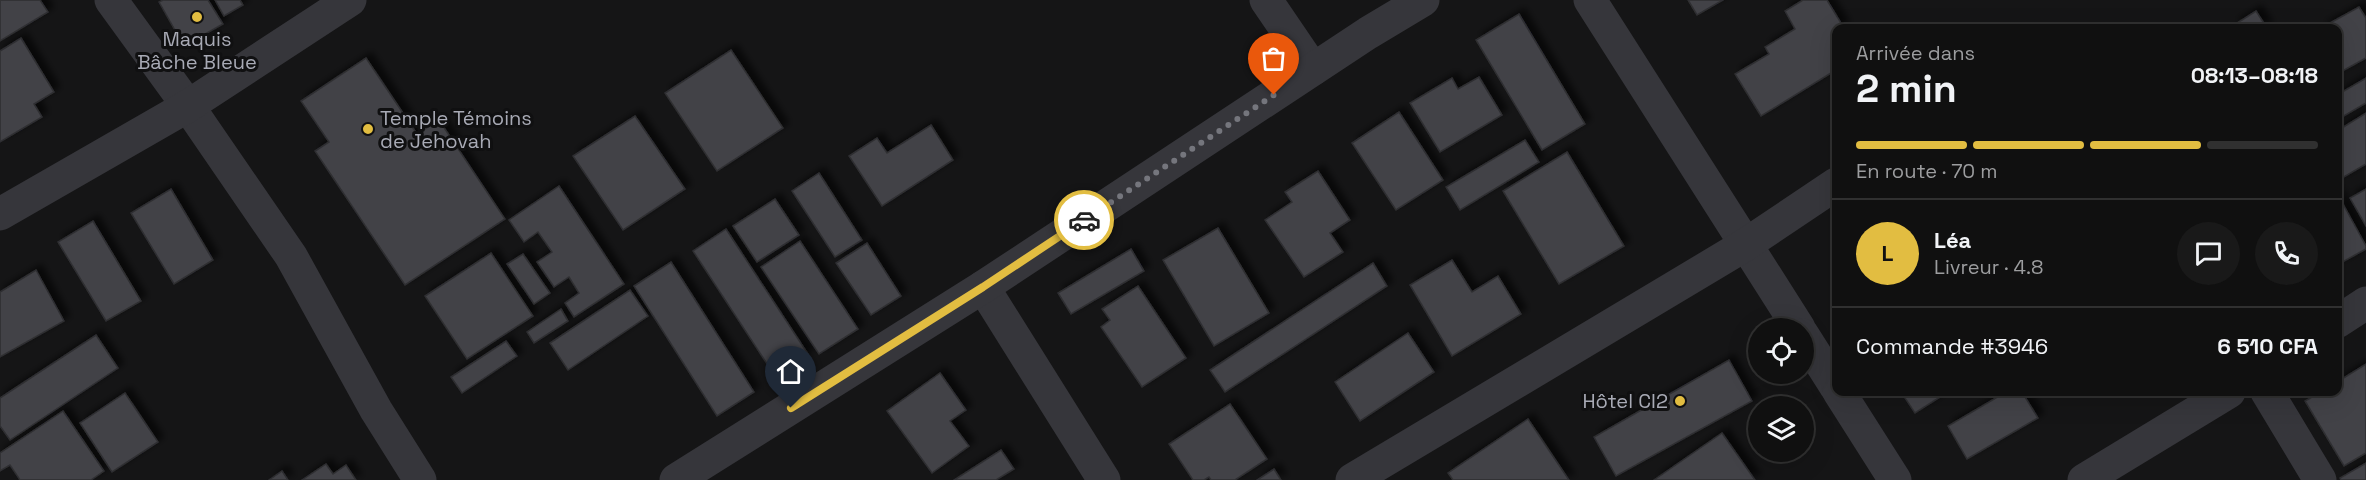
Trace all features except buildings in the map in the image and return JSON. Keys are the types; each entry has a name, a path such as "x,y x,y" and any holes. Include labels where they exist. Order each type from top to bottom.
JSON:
{"street":[{"path":"111,0 189,106 291,256 376,410 420,480"},
{"path":"0,214 189,106 350,0"},
{"path":"1266,0 1313,69"},
{"path":"676,480 983,287 1313,69 1423,0"},
{"path":"1590,0 1793,318"},
{"path":"1352,480 1745,244 1832,187"},
{"path":"983,287 1104,480"},
{"path":"2342,319 2366,303"},
{"path":"1814,352 1832,381"},
{"path":"1842,396 1895,480"},
{"path":"2084,480 2222,396"},
{"path":"2269,396 2320,480"}],"way so far":[{"path":"1084,220 1274,95"}],"place":[{"name":"Maquis Bâche Bleue","path":"197,17"},
{"name":"Temple Témoins de Jehovah","path":"368,129"},
{"name":"Hôtel CI2","path":"1680,401"}],"route":[{"path":"791,408 983,287 1084,220"}]}
